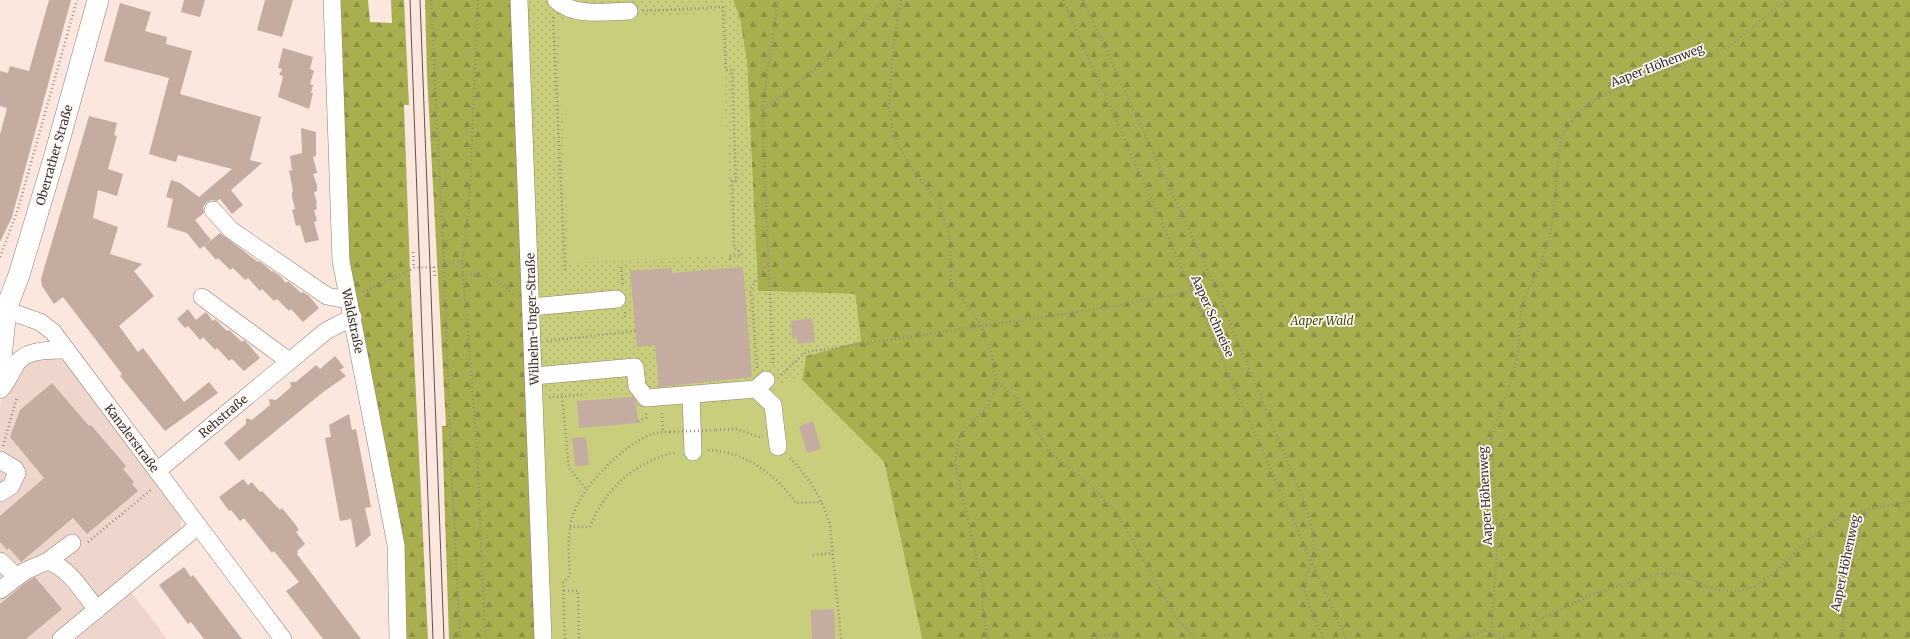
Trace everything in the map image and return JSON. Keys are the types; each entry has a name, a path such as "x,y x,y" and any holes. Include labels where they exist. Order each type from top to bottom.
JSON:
{"main road":[{"name":"Oberrather Straße","path":"0,368 2,311 19,275 55,155 98,0"}],"street":[{"name":"Waldstraße","path":"332,0 341,262 353,297 352,317 396,545 398,639"},
{"name":"Wilhelm-Unger-Straße","path":"520,0 524,303 532,342 534,376 543,639"},
{"path":"554,8 598,12 629,11"},
{"path":"213,210 231,230 327,296 353,297"},
{"path":"202,297 289,361"},
{"path":"524,303 617,299"},
{"name":"Kanzlerstraße","path":"2,311 46,326 66,350 284,639"},
{"name":"Rehstraße","path":"160,475 289,361 326,331 352,317"},
{"path":"0,390 6,384 14,367 22,357 49,350 66,350"},
{"path":"534,376 635,367 637,386 646,398 691,395 761,384 773,405 778,447"},
{"path":"691,395 693,451"},
{"path":"0,493 11,486 17,473 1,455"},
{"path":"61,639 198,526"},
{"path":"0,590 25,571 48,561 72,543"},
{"path":"0,561 17,577"},
{"path":"48,561 59,565 65,571 97,610"}],"path":[{"path":"0,257 18,209 77,0"},
{"path":"431,0 460,639"},
{"path":"478,0 469,207 462,261 462,275 477,448 485,639"},
{"path":"773,363 762,110 778,0"},
{"path":"762,110 817,66 852,35 883,0"},
{"path":"901,0 894,42 890,88 889,107 892,126 897,144 917,176 940,203 950,240 951,282 981,325 985,339 992,354 994,372 998,384 1016,397 1051,454 1092,486 1120,518 1177,619 1196,639"},
{"name":"Aaper Schneise","path":"1063,0 1346,639"},
{"path":"1083,0 1213,282 1306,506 1313,534 1312,561 1305,582 1305,589 1308,602 1324,639"},
{"name":"Aaper Höhenweg","path":"1786,0 1730,46 1709,56 1674,66 1633,81 1596,99 1578,113 1564,130 1559,148 1553,218 1550,235 1540,266 1527,292 1521,310 1518,352 1513,376 1491,437 1498,536 1492,606 1492,629 1494,635 1499,638 1504,637 1593,594 1657,574 1668,573 1681,575 1713,589 1733,592 1753,587 1773,574 1810,538 1837,519 1865,510"},
{"path":"629,11 723,7 726,70 732,70 736,181 732,181 734,247 740,252 740,256 730,256 730,261"},
{"path":"554,8 565,270"},
{"path":"413,252 414,268"},
{"path":"353,297 414,268 444,265 462,261"},
{"path":"768,262 751,289 758,382 761,384 776,379 806,352 1116,306 1193,291"},
{"path":"434,266 435,277"},
{"path":"462,275 478,274 493,277 505,285 524,303"},
{"path":"532,342 636,332"},
{"path":"988,639 982,605 983,589 956,462 960,435 987,407 998,384"},
{"path":"1,455 18,390"},
{"path":"535,398 582,395"},
{"path":"562,397 569,468 586,489"},
{"path":"662,409 663,432"},
{"path":"566,639 563,583 570,575 570,527 577,505 586,489 601,472 626,450 651,434 663,432 716,430 744,431 778,447 802,470 822,502 830,525 841,639"},
{"path":"570,527 590,527 606,497 620,481 635,469 663,455 693,451 711,450 732,454 754,464 769,474 783,486 796,504 822,502"},
{"path":"72,543 85,544 160,475"},
{"path":"1865,510 1910,501"},
{"name":"Aaper Höhenweg","path":"1841,639 1849,576 1865,510"},
{"path":"813,555 833,553"},
{"path":"564,591 578,591 579,639"},
{"path":"1458,639 1485,631 1494,635"},
{"path":"1093,639 1107,634 1114,635 1118,639"}],"shaded area":[{"path":"58,353 181,515 181,534 129,589 167,639 0,639 0,406 9,375 30,355"}],"green space":[{"path":"335,0 368,0 370,22 392,23 391,0 404,0 409,105 404,105 410,272 428,639 401,639 399,555 350,295"},
{"path":"425,0 525,0 546,639 449,639 442,426 446,426 427,75"},
{"path":"525,0 733,0 740,19 747,63 758,291 855,294 861,341 806,356 802,380 884,462 922,639 546,639"},
{"name":"Aaper Wald","path":"733,0 1910,0 1910,639 922,639 884,462 802,380 806,356 861,341 855,294 758,291 747,63 740,19"},
{"path":"721,13 732,255 569,263 558,21"},
{"path":"802,380 884,462 922,639 551,639 542,400 630,394 636,397 637,406 702,404 755,400 769,413 779,412 776,384"}],"building":[{"path":"49,0 71,0 12,217 0,242 0,135 7,108 0,106 0,71 8,73 10,66 29,71"},
{"path":"184,0 205,0 200,17 181,12"},
{"path":"265,0 293,0 282,37 257,30"},
{"path":"120,3 151,12 145,31 167,37 166,44 192,51 180,94 261,117 250,160 262,163 231,190 243,205 232,214 220,199 217,201 211,200 206,203 203,207 204,213 195,220 211,240 200,249 187,233 167,227 173,199 166,197 171,180 180,183 199,197 232,169 178,155 176,162 149,154 169,78 104,61"},
{"path":"283,48 313,57 310,69 314,71 310,84 313,85 311,93 313,93 309,109 278,97 283,76 279,75 282,69 278,68"},
{"path":"89,116 117,123 114,135 117,136 108,169 123,174 117,196 98,190 93,218 118,227 110,254 142,264 134,271 154,296 119,326 138,352 143,348 184,402 209,382 218,393 165,431 120,376 122,374 63,297 54,304 42,286 41,279"},
{"path":"301,128 316,132 316,156 313,157 317,173 313,174 317,185 317,191 314,192 317,209 314,210 317,221 314,222 319,240 305,243 300,225 296,226 292,210 295,209 289,170 292,171 290,156 302,153"},
{"path":"220,233 258,262 259,261 272,272 273,271 280,276 286,283 288,281 301,293 303,292 309,296 319,308 303,322 291,309 289,311 277,299 274,301 262,289 260,291 248,278 245,280 233,268 230,270 218,258 216,260 204,246"},
{"path":"743,267 752,377 659,387 655,345 637,347 630,271 672,268 672,273"},
{"path":"188,309 196,320 206,312 213,321 215,319 227,331 229,330 242,342 244,340 260,358 244,371 232,359 229,361 217,348 215,350 203,337 200,340 188,326 185,328 177,319"},
{"path":"812,318 815,342 798,344 797,337 792,338 791,321"},
{"path":"335,356 344,367 340,370 346,376 322,393 239,461 224,443 246,424 246,418 252,420 270,405 269,399 276,400 291,387 290,382 296,382 316,365 320,369"},
{"path":"52,383 126,466 123,469 134,482 132,484 138,491 87,534 73,518 21,562 9,548 7,550 0,542 0,516 44,478 10,437 20,410"},
{"path":"633,397 636,402 638,423 579,428 577,401"},
{"path":"349,414 352,430 356,429 371,507 365,508 371,535 356,548 351,519 340,521 325,438 331,437 329,425"},
{"path":"813,421 821,449 807,453 799,426"},
{"path":"586,437 589,465 575,466 572,438"},
{"path":"243,479 248,485 252,482 260,492 262,491 280,510 282,508 295,524 299,530 296,532 305,544 297,551 297,554 361,639 323,639 286,591 299,582 274,551 272,553 244,518 240,521 231,510 229,511 219,497"},
{"path":"184,567 191,577 193,575 242,639 204,639 191,622 188,624 159,585"},
{"path":"35,577 62,609 26,639 0,639 0,604"},
{"path":"834,609 835,639 812,639 811,610"}],"tram line":[{"path":"410,0 433,639"},
{"path":"420,0 444,639"}]}
